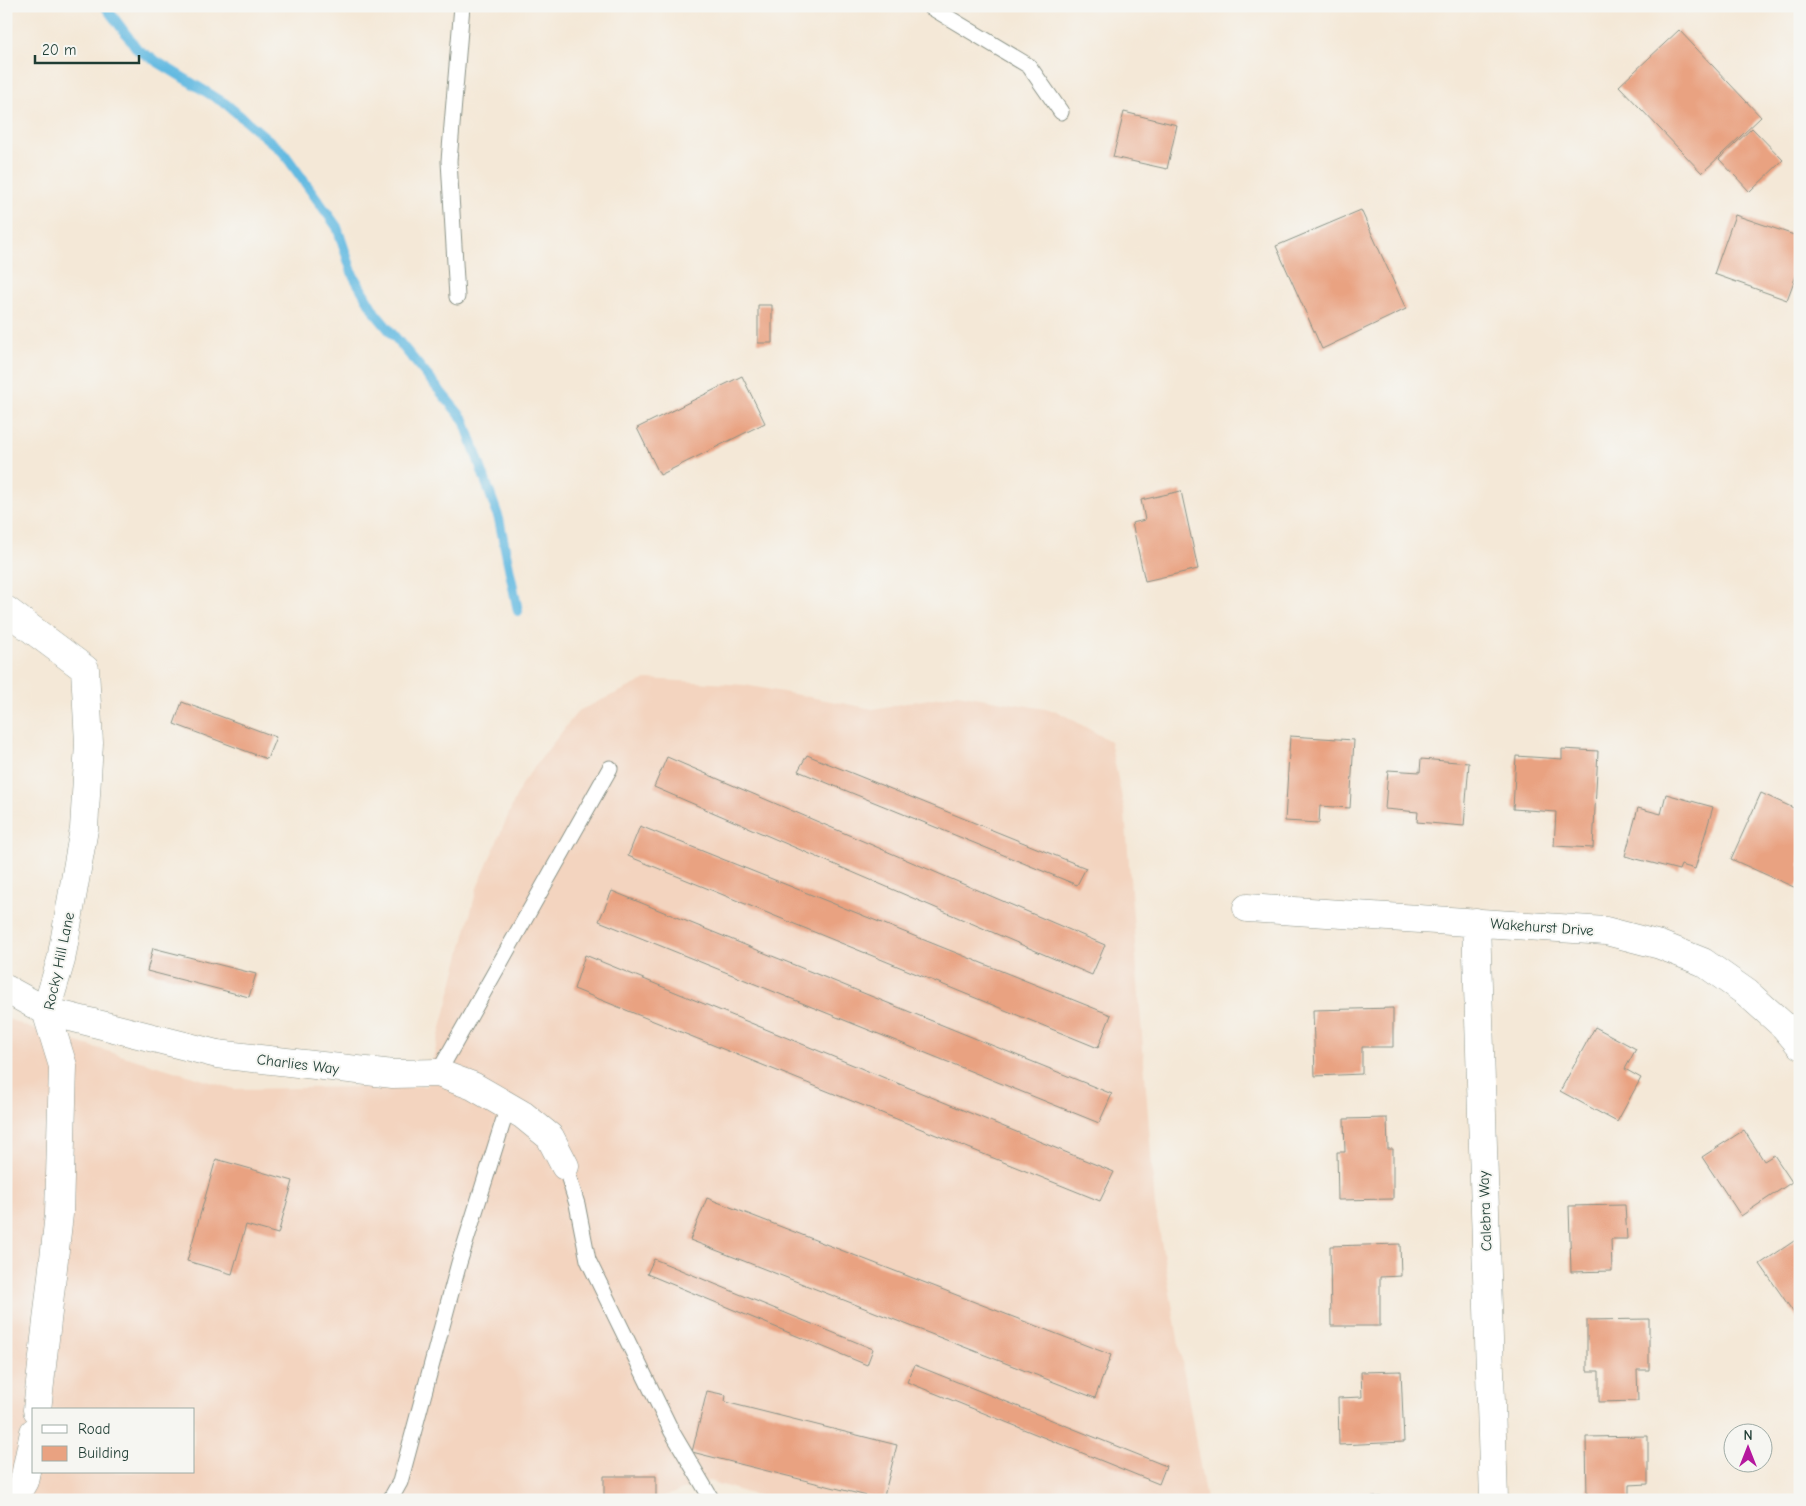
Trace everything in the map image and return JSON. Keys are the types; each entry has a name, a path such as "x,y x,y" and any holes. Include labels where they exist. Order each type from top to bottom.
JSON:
{"street":[{"name":"Rocky Hill Lane","path":"6,610 85,669 89,743 84,829 61,960 46,1010 63,1066 59,1214 37,1408"},
{"name":"Wakehurst Drive","path":"1247,908 1606,931 1660,945 1703,962 1747,993 1784,1026 1800,1045"},
{"name":"Calebra Way","path":"1476,922 1494,1500"},
{"name":"Charlies Way","path":"6,989 46,1010 217,1054 393,1074 438,1073 473,1086 508,1106 550,1137 566,1166"},
{"path":"13,1500 24,1481 32,1442"}],"lane":[{"path":"457,297 449,160 462,6"},
{"path":"929,6 1029,66 1061,112"},
{"path":"438,1073 610,768"},
{"path":"390,1500 400,1482 459,1263 508,1106"},
{"path":"566,1166 577,1204 588,1260 672,1432 712,1500"}],"shaded area":[{"path":"647,679 745,685 873,709 957,694 1057,711 1110,741 1125,812 1155,1206 1206,1500 770,1500 709,1481 654,1500 6,1500 6,1018 30,1028 234,1089 426,1086 477,888 522,783 578,711"}],"building":[{"path":"1679,30 1761,117 1702,173 1619,86"},
{"path":"1124,112 1177,125 1167,169 1113,157"},
{"path":"1752,128 1783,160 1750,192 1719,159"},
{"path":"1361,210 1406,309 1322,349 1276,246"},
{"path":"1735,215 1800,237 1800,265 1787,300 1714,274"},
{"path":"758,305 772,305 772,343 758,343"},
{"path":"742,376 765,423 660,475 637,428"},
{"path":"1181,491 1198,569 1145,581 1132,523 1145,520 1141,500"},
{"path":"182,702 276,737 267,759 174,724"},
{"path":"1290,736 1354,740 1350,808 1320,806 1319,823 1285,821"},
{"path":"1562,749 1598,751 1593,848 1554,846 1556,812 1513,809 1516,756 1562,759"},
{"path":"807,755 1086,868 1077,885 798,771"},
{"path":"667,757 1105,945 1092,975 654,787"},
{"path":"1421,759 1469,763 1464,826 1417,822 1418,812 1385,809 1388,770 1420,772"},
{"path":"1761,793 1800,811 1800,881 1796,888 1731,859"},
{"path":"1666,794 1713,807 1695,869 1681,865 1679,870 1625,856 1638,808 1661,814"},
{"path":"640,826 1111,1015 1098,1048 628,856"},
{"path":"612,891 1112,1094 1099,1123 599,921"},
{"path":"153,948 256,974 249,997 147,971"},
{"path":"585,955 1114,1172 1100,1201 574,989"},
{"path":"1393,1008 1393,1047 1362,1047 1362,1074 1315,1076 1313,1010"},
{"path":"1595,1027 1636,1049 1625,1069 1641,1078 1617,1122 1560,1091"},
{"path":"1387,1118 1388,1149 1393,1149 1393,1199 1338,1200 1337,1152 1345,1152 1344,1119"},
{"path":"1744,1130 1764,1161 1774,1155 1792,1182 1741,1216 1702,1157"},
{"path":"216,1159 293,1181 278,1234 246,1225 232,1274 187,1261"},
{"path":"707,1198 1111,1355 1095,1398 690,1240"},
{"path":"1625,1205 1627,1239 1611,1239 1612,1271 1571,1272 1569,1206"},
{"path":"1800,1237 1800,1318 1798,1319 1760,1264"},
{"path":"1400,1244 1401,1276 1380,1277 1380,1326 1331,1326 1330,1246"},
{"path":"654,1259 873,1349 867,1365 647,1274"},
{"path":"1649,1319 1649,1370 1637,1370 1638,1401 1599,1402 1599,1371 1587,1371 1587,1320"},
{"path":"915,1365 1166,1466 1159,1484 907,1382"},
{"path":"1401,1371 1404,1442 1339,1445 1338,1398 1362,1397 1361,1372"},
{"path":"707,1391 726,1395 725,1402 897,1445 883,1500 692,1452"},
{"path":"1648,1436 1648,1484 1629,1485 1629,1500 1587,1500 1586,1437"},
{"path":"604,1476 656,1476 656,1500 604,1500"},
{"path":"1407,1496 1407,1500 1356,1500 1356,1498"}],"waterway":[{"path":"105,6 138,50 226,104 283,152 337,227 353,275 375,313 464,420 499,519 518,611"}]}
